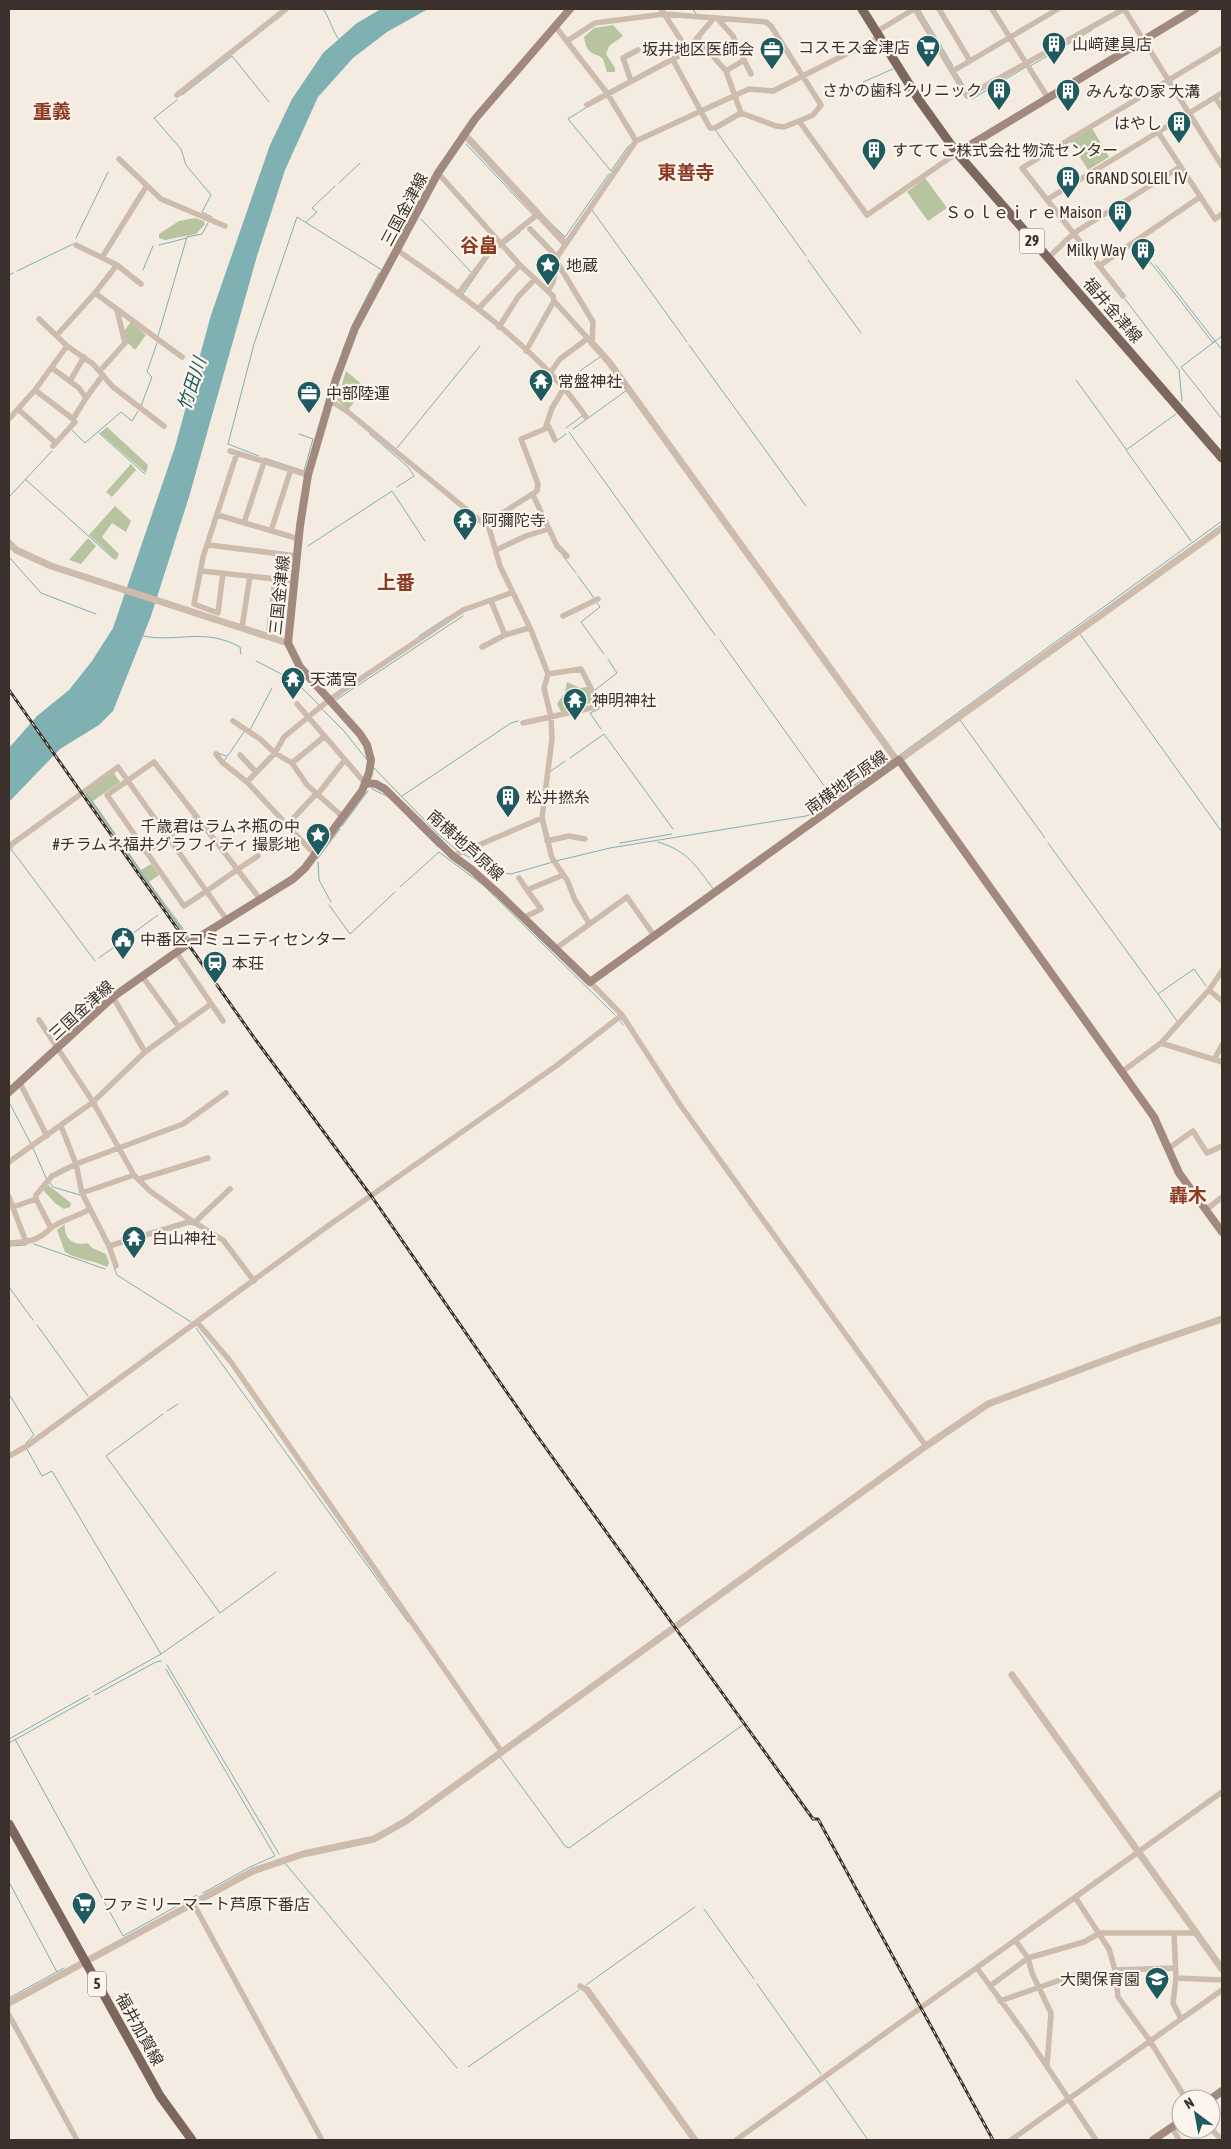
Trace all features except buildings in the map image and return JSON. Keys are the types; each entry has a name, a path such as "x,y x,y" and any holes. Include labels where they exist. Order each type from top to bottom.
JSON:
{"main road":[{"name":"三国金津線","path":"9,1092 113,997 176,952 293,879 315,855 362,791 371,760 367,745 300,667 288,643 308,474 355,328 438,173 464,134 570,9"},
{"name":"福井金津線","path":"862,9 957,153 1222,458"},
{"path":"957,153 1195,9"},
{"name":"南横地芦原線","path":"365,782 376,784 385,789 453,856 471,868 590,982 655,937 896,757 1154,1117 1180,1173 1222,1232"},
{"name":"福井加賀線","path":"9,1824 160,2096 192,2140"},
{"path":"1154,2140 1171,2128"}],"street":[{"path":"177,95 286,9"},
{"path":"548,292 553,282 557,260 565,243 636,141 749,89 773,91 878,34 915,9 967,96 1124,9 1222,166"},
{"path":"938,9 970,61"},
{"path":"992,9 1048,98"},
{"path":"952,71 1010,37 1049,11 1058,9"},
{"path":"567,41 595,23 662,11 766,22 771,26 820,105 813,115 782,127 740,113 715,128 710,128 673,60"},
{"path":"662,11 688,51"},
{"path":"587,105 688,51 715,18"},
{"path":"715,18 734,36 751,74"},
{"path":"555,26 607,93 636,141"},
{"path":"697,38 726,71 740,113"},
{"path":"1123,296 1048,198 1022,168 1222,48"},
{"path":"632,81 623,58 638,50"},
{"path":"726,71 744,60"},
{"path":"1048,198 1222,93"},
{"path":"1215,97 1222,108"},
{"path":"799,120 867,215 957,153"},
{"path":"1158,132 1216,219 1222,214"},
{"path":"464,134 537,215 565,243"},
{"path":"119,159 146,187 161,199 225,226"},
{"path":"1048,258 1074,234 1180,167"},
{"path":"438,173 502,242 520,265 575,322 628,387 896,757 1222,528"},
{"path":"103,256 146,187"},
{"path":"1099,266 1200,197"},
{"path":"458,294 490,252 537,215"},
{"path":"530,229 557,260 593,322 589,341 560,359 550,374"},
{"path":"76,245 103,256 141,284"},
{"path":"397,250 478,309 499,327 564,388 586,417"},
{"path":"57,335 117,265"},
{"path":"478,309 520,265"},
{"path":"499,327 518,297 534,280"},
{"path":"94,293 182,357"},
{"path":"526,351 554,301"},
{"path":"72,419 101,373 125,343 116,310"},
{"path":"39,319 67,346 84,357 113,388 164,426"},
{"path":"9,419 35,390 67,346"},
{"path":"70,381 84,357"},
{"path":"52,368 70,381 86,398"},
{"path":"489,528 501,514 519,501 533,495 538,484 521,439 545,429 564,388"},
{"path":"18,409 54,445 75,422 35,390"},
{"path":"329,404 334,403 348,412 489,528 511,593 529,628 548,674 544,688 551,717 552,739 542,818 552,858 590,924"},
{"path":"547,423 555,440"},
{"path":"230,450 308,474"},
{"path":"223,573 218,613 194,604 200,571 237,453"},
{"path":"244,523 264,462"},
{"path":"270,531 291,469"},
{"path":"533,495 557,546 567,556"},
{"path":"218,515 299,539"},
{"path":"496,550 526,536 548,529"},
{"path":"9,543 16,550 51,566 288,643"},
{"path":"208,545 297,556"},
{"path":"200,571 295,581"},
{"path":"242,627 250,576"},
{"path":"275,580 269,629 276,630"},
{"path":"247,782 275,753 284,737 329,700 463,610 472,605 491,601 511,593"},
{"path":"563,616 598,600"},
{"path":"491,601 505,635"},
{"path":"482,647 505,635 529,628"},
{"path":"523,723 600,706 581,669 548,674"},
{"path":"296,704 325,736 344,761 365,782"},
{"path":"233,721 260,739 275,753 292,763 307,785 343,817"},
{"path":"292,763 325,736"},
{"path":"216,754 222,762 247,782 315,855"},
{"path":"240,755 255,772"},
{"path":"286,826 317,795 344,761"},
{"path":"258,856 238,869 207,891 184,906 107,795 154,762 238,869 260,899"},
{"path":"9,849 12,844 118,767 227,920"},
{"path":"146,852 197,817"},
{"path":"453,856 542,818"},
{"path":"548,840 569,836 585,840"},
{"path":"527,890 563,875"},
{"path":"519,878 541,909 523,918"},
{"path":"555,949 627,897 655,937"},
{"path":"176,952 223,1021"},
{"path":"1122,1072 1161,1043 1209,990 1222,971"},
{"path":"142,976 179,1027"},
{"path":"590,982 622,1015 681,1106 926,1446"},
{"path":"1209,990 1222,1001"},
{"path":"113,997 145,1052"},
{"path":"9,1162 93,1102 145,1052 211,1004"},
{"path":"9,1456 28,1446 196,1322 556,1066 622,1015"},
{"path":"39,1020 93,1102 118,1149 137,1177 150,1191 193,1222 223,1240 254,1281"},
{"path":"1161,1043 1215,1058 1222,1062"},
{"path":"1215,1058 1222,1045"},
{"path":"20,1083 47,1136"},
{"path":"51,1228 36,1195 52,1176 76,1164 183,1124 226,1093"},
{"path":"61,1126 76,1164 82,1193 88,1210 109,1246 116,1266"},
{"path":"1169,1148 1193,1131 1207,1153 1222,1146"},
{"path":"82,1193 208,1158"},
{"path":"109,1246 193,1222 230,1189"},
{"path":"9,1197 26,1242"},
{"path":"1206,1210 1222,1197"},
{"path":"13,1206 36,1198"},
{"path":"9,1243 26,1242 43,1237 51,1228 88,1210"},
{"path":"9,2003 193,1903 276,1862 374,1839 406,1821 926,1446 988,1404 1134,1349 1222,1319"},
{"path":"196,1322 231,1362 502,1752"},
{"path":"1012,1675 1222,1969"},
{"path":"736,2140 1222,1792"},
{"path":"1075,1897 1109,1948 1115,1972 1118,1997 1150,2041 1180,2089"},
{"path":"193,1903 322,2140"},
{"path":"1174,1933 1176,1978 1173,2002 1181,2019"},
{"path":"990,1986 1028,1958 1084,1942 1100,1934 1196,1933"},
{"path":"1015,1940 1028,1958 1032,1973 1051,2013 1047,2066"},
{"path":"977,1968 1070,2098 1096,2140"},
{"path":"1000,2000 1075,1975 1079,1983 1115,1972 1175,1968"},
{"path":"1176,1978 1222,1980"},
{"path":"584,1988 695,2140"},
{"path":"1011,2140 1222,1990"},
{"path":"9,2015 76,2140"}],"green space":[{"path":"613,25 623,36 609,46 606,54 615,68 615,72 607,72 603,60 590,52 586,46 584,37 594,28"},
{"path":"1092,128 1109,157 1088,170 1070,141"},
{"path":"925,178 947,208 928,221 907,192"},
{"path":"195,218 204,221 205,224 196,234 165,240 159,238 159,234 179,221"},
{"path":"131,322 146,335 135,350 127,342 124,331"},
{"path":"346,371 365,387 348,410 337,400"},
{"path":"107,427 148,465 146,473 100,433"},
{"path":"131,464 136,470 112,497 106,492"},
{"path":"115,506 131,521 126,532 112,523 102,537 119,554 116,560 89,535"},
{"path":"88,538 96,546 81,564 69,560"},
{"path":"567,682 580,688 588,687 594,702 561,712 557,704 565,692"},
{"path":"113,772 120,782 93,801 141,870 151,864 159,875 149,882 190,937 187,939 82,795"},
{"path":"48,1185 71,1203 70,1207 64,1209 55,1203 43,1190"},
{"path":"65,1224 66,1234 70,1240 83,1244 88,1243 92,1248 106,1254 109,1263 107,1267 65,1252 57,1230"}],"water":[{"path":"381,9 428,9 387,32 353,58 318,97 285,170 257,256 189,497 151,616 113,711 99,725 60,749 9,802 9,748 37,716 69,690 92,661 113,628 175,447 211,315 270,145 292,99 323,53 357,23"}],"waterway":[{"path":"323,9 339,40"},
{"path":"693,9 696,14"},
{"path":"919,9 953,66"},
{"path":"1030,66 1092,30"},
{"path":"182,95 232,56 269,102"},
{"path":"972,99 1026,67"},
{"path":"864,84 863,82 893,69"},
{"path":"957,74 968,92"},
{"path":"177,100 154,118 181,149 186,165 211,195 202,212 212,217"},
{"path":"587,107 568,119 611,171 629,145"},
{"path":"716,131 806,256"},
{"path":"466,144 534,216"},
{"path":"339,183 360,163"},
{"path":"76,238 108,172"},
{"path":"554,226 565,237 609,174"},
{"path":"306,222 317,212 312,208 335,186"},
{"path":"592,210 687,342"},
{"path":"259,456 228,444 254,344 297,217 382,270"},
{"path":"421,219 472,273"},
{"path":"158,336 187,237 202,234 208,223"},
{"path":"506,243 520,232"},
{"path":"159,245 187,238"},
{"path":"17,271 73,244"},
{"path":"143,270 153,246"},
{"path":"1148,259 1213,343"},
{"path":"808,260 861,333"},
{"path":"463,294 485,262"},
{"path":"1156,265 1222,350"},
{"path":"9,275 13,273"},
{"path":"342,352 353,324 379,273"},
{"path":"1125,299 1179,370 1182,401"},
{"path":"1222,336 1181,367 1222,419"},
{"path":"141,406 152,377 147,372 157,343"},
{"path":"689,345 806,506"},
{"path":"397,448 480,346"},
{"path":"568,390 581,370 600,357"},
{"path":"1076,380 1126,449"},
{"path":"573,429 627,390"},
{"path":"72,430 85,443 121,412 132,421 138,411"},
{"path":"1176,414 1126,450 1191,541"},
{"path":"566,428 582,416"},
{"path":"569,432 715,635"},
{"path":"99,433 145,474"},
{"path":"264,458 304,471 313,439 299,434"},
{"path":"370,434 408,467 414,476 397,487"},
{"path":"558,440 566,434"},
{"path":"9,497 52,451"},
{"path":"25,479 114,559"},
{"path":"308,546 392,491 425,541"},
{"path":"897,757 1222,521"},
{"path":"563,556 576,573"},
{"path":"9,557 41,593 96,614"},
{"path":"578,576 594,598"},
{"path":"597,603 600,607 581,622 604,654"},
{"path":"336,700 463,616"},
{"path":"419,636 448,617"},
{"path":"1080,634 1222,832"},
{"path":"143,636 156,638 214,638 240,647 241,654"},
{"path":"720,640 830,794"},
{"path":"595,690 617,673 608,659"},
{"path":"256,661 295,681 320,706"},
{"path":"250,730 272,688"},
{"path":"601,729 590,713 603,707"},
{"path":"322,709 344,731 367,760"},
{"path":"960,720 1045,838"},
{"path":"402,796 511,723 518,721"},
{"path":"224,761 244,732"},
{"path":"570,758 604,734 673,829"},
{"path":"218,753 226,756"},
{"path":"556,861 610,848 806,816 814,813 893,759"},
{"path":"551,771 565,761"},
{"path":"373,767 438,834 459,852"},
{"path":"372,789 387,796"},
{"path":"342,826 368,791"},
{"path":"86,793 188,939"},
{"path":"408,817 438,847"},
{"path":"318,858 340,829"},
{"path":"620,843 672,834"},
{"path":"658,842 677,850 690,860 714,890"},
{"path":"1048,843 1158,994"},
{"path":"11,849 95,961"},
{"path":"400,887 439,852 483,885 615,1015"},
{"path":"463,854 502,873 511,874 553,862"},
{"path":"318,862 319,880 331,902"},
{"path":"329,905 350,934 395,892"},
{"path":"99,958 158,915"},
{"path":"1177,1021 1158,994 1194,969 1206,986"},
{"path":"620,1021 623,1025"},
{"path":"9,1102 31,1144"},
{"path":"33,1148 47,1180"},
{"path":"50,1183 53,1187 80,1195"},
{"path":"34,1244 105,1269"},
{"path":"9,1246 26,1245"},
{"path":"114,1267 117,1275 191,1322"},
{"path":"9,1287 33,1320"},
{"path":"37,1325 88,1396"},
{"path":"196,1328 408,1622"},
{"path":"9,1394 34,1435 26,1443"},
{"path":"167,1411 178,1404"},
{"path":"163,1414 106,1456 220,1613 276,1572"},
{"path":"27,1449 42,1476 52,1471 161,1654 93,1692"},
{"path":"161,1654 214,1617"},
{"path":"95,1695 161,1661"},
{"path":"167,1665 279,1854"},
{"path":"166,1669 275,1856 250,1867 203,1893"},
{"path":"9,1739 88,1695"},
{"path":"9,1743 90,1698"},
{"path":"500,1757 565,1846 569,1848 743,1725"},
{"path":"15,1739 123,1936 197,1895"},
{"path":"284,1862 457,2068"},
{"path":"9,1882 57,1972"},
{"path":"586,1985 695,1907"},
{"path":"704,1909 754,1979"},
{"path":"9,1998 64,1968"},
{"path":"757,1984 821,2074"},
{"path":"468,2067 579,1990"},
{"path":"826,2080 868,2140"}],"railway":[{"path":"9,690 255,1039 372,1197 535,1433 813,1819 818,1819 993,2140"}],"place":[{"name":"山﨑建具店","path":"1054,65"},
{"name":"コスモス金津店","path":"928,68"},
{"name":"坂井地区医師会","path":"772,70"},
{"name":"さかの歯科クリニック","path":"999,111"},
{"name":"みんなの家 大溝","path":"1068,112"},
{"name":"はやし","path":"1179,144"},
{"name":"すててこ株式会社 物流センター","path":"874,171"},
{"name":"GRAND SOLEIL Ⅳ","path":"1068,199"},
{"name":"Ｓｏｌｅｉｒｅ Maison","path":"1120,233"},
{"name":"Milky Way","path":"1143,271"},
{"name":"地蔵","path":"548,286"},
{"name":"常盤神社","path":"541,402"},
{"name":"中部陸運","path":"309,414"},
{"name":"阿彌陀寺","path":"465,541"},
{"name":"天満宮","path":"293,700"},
{"name":"神明神社","path":"575,721"},
{"name":"松井撚糸","path":"508,818"},
{"name":"千歳君はラムネ瓶の中 #チラムネ福井グラフィティ 撮影地","path":"318,856"},
{"name":"中番区コミュニティセンター","path":"123,960"},
{"name":"本荘","path":"215,984"},
{"name":"白山神社","path":"134,1259"},
{"name":"ファミリーマート芦原下番店","path":"84,1925"},
{"name":"大関保育園","path":"1157,2000"}],"district":[{"name":"重義","path":"52,111"},
{"name":"東善寺","path":"686,172"},
{"name":"谷畠","path":"479,245"},
{"name":"上番","path":"396,582"},
{"name":"轟木","path":"1188,1195"}],"water label":[{"name":"竹田川","path":"192,384"}]}
